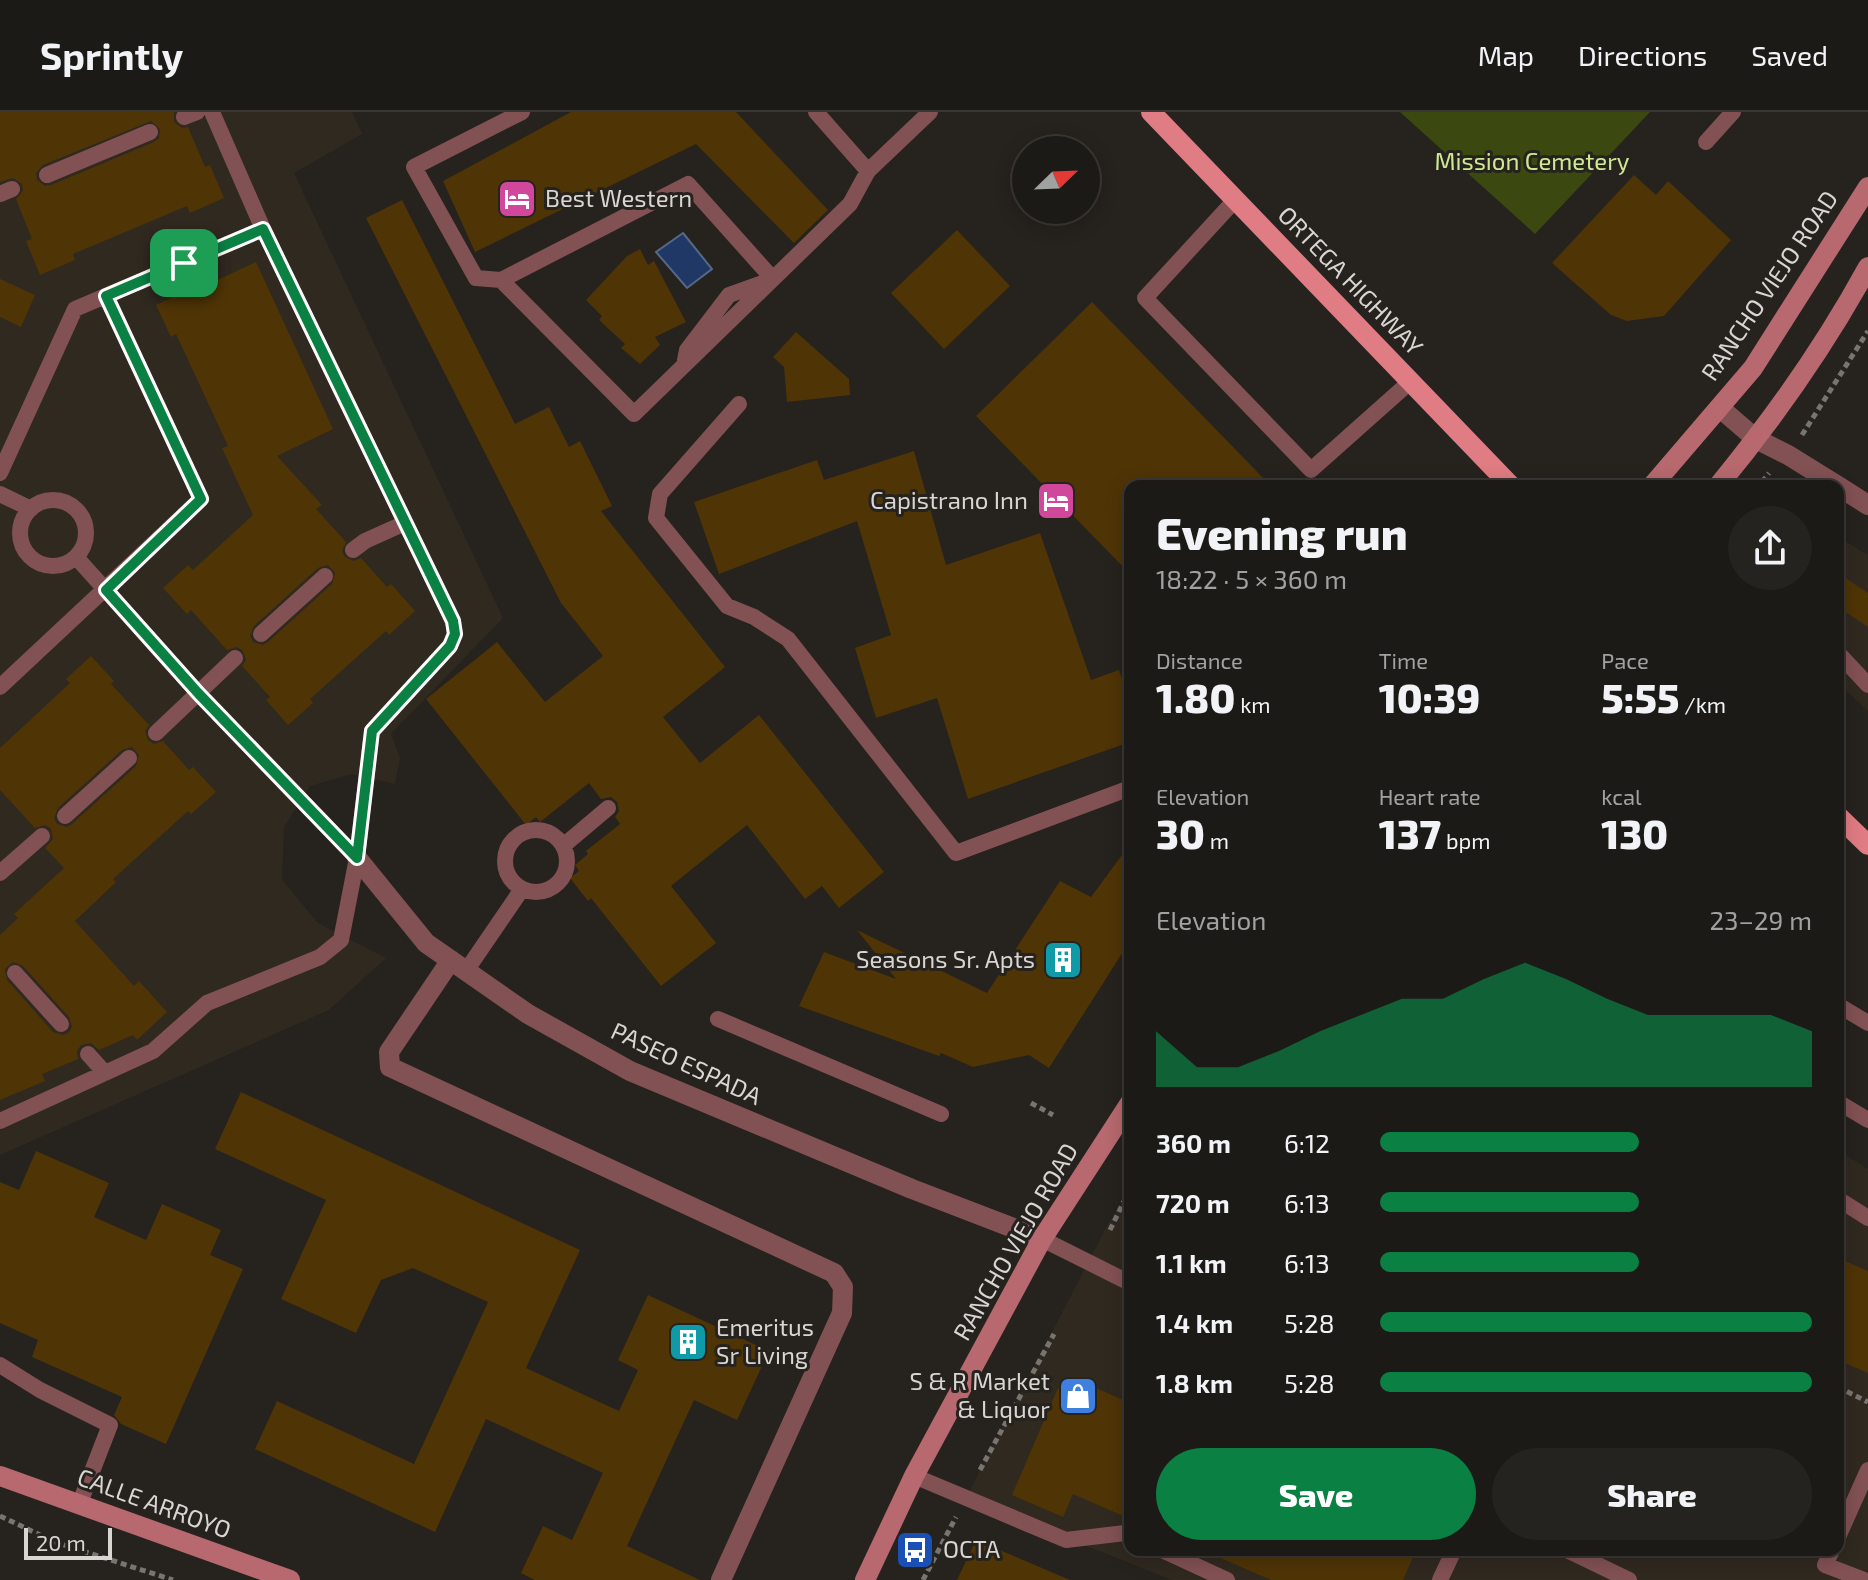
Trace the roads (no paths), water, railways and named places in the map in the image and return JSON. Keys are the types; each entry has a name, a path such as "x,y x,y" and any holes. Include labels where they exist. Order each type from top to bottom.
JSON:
{"main road":[{"name":"ORTEGA HIGHWAY","path":"1151,112 1505,480"},
{"name":"RANCHO VIEJO ROAD","path":"1657,480 1753,368 1868,187"},
{"path":"1723,480 1756,439 1845,309 1868,267"},
{"path":"1844,822 1868,845"},
{"name":"RANCHO VIEJO ROAD","path":"865,1580 914,1476 1042,1239 1124,1112"},
{"name":"CALLE ARROYO","path":"0,1476 283,1579"}],"street":[{"path":"1720,408 1756,439 1828,480"},
{"path":"1844,490 1868,505"},
{"name":"PASEO ESPADA","path":"357,858 426,943 528,1014 630,1071 912,1189 1042,1239"},
{"path":"459,966 389,1052 390,1067 834,1273 843,1287 842,1313 721,1580"}],"lane":[{"path":"0,1121 153,1051 207,1003 320,957 341,940 357,858 372,731 450,646 455,634 453,621 263,229 212,112"},
{"path":"522,112 414,167 476,278 501,280 688,184 773,279"},
{"path":"816,112 868,171"},
{"path":"501,280 634,414 850,204 868,171 930,112"},
{"path":"1706,142 1733,112"},
{"path":"47,175 150,132"},
{"path":"1236,199 1145,298 1311,470 1411,381"},
{"path":"0,473 75,309 263,229"},
{"path":"0,687 201,499 106,296"},
{"path":"739,404 660,494 656,518 727,606 754,617 788,639 956,853 1124,790"},
{"path":"0,494 31,509"},
{"path":"51,500 62,502 80,515 86,536 76,557 58,566 48,566 29,556 20,538 24,517 31,509 51,500"},
{"path":"353,550 365,541 405,523"},
{"path":"76,557 198,693 357,858"},
{"path":"261,634 325,576"},
{"path":"156,733 235,658"},
{"path":"1844,659 1868,685"},
{"path":"65,816 129,758"},
{"path":"563,846 608,808"},
{"path":"538,830 548,832 563,846 567,865 558,883 541,892 522,889 507,874 504,864 510,843 517,835 538,830"},
{"path":"0,873 42,836"},
{"path":"459,966 522,889"},
{"path":"15,973 61,1024"},
{"path":"1844,1009 1868,1023"},
{"path":"718,1019 941,1114"},
{"path":"88,1054 105,1073"},
{"path":"1844,1106 1868,1120"},
{"path":"1844,1203 1868,1218"},
{"path":"1042,1239 1124,1280"},
{"path":"0,1365 40,1390 110,1425 79,1505"},
{"path":"1844,1524 1868,1470"},
{"path":"914,1476 1066,1540 1124,1533"},
{"path":"1175,1556 1227,1580"},
{"path":"1440,1580 1451,1556"},
{"path":"1579,1556 1629,1580"},
{"path":"1829,1556 1825,1565 1864,1580"}],"water":[{"path":"683,233 712,269 687,288 656,252"}],"place":[{"name":"Best Western","path":"517,199"},
{"name":"Capistrano Inn","path":"1056,501"},
{"name":"Seasons Sr. Apts","path":"1063,960"},
{"name":"Emeritus Sr Living","path":"688,1342"},
{"name":"S & R Market & Liquor","path":"1078,1396"},
{"name":"OCTA","path":"915,1550"}],"park label":[{"name":"Mission Cemetery","path":"1532,162"}]}
